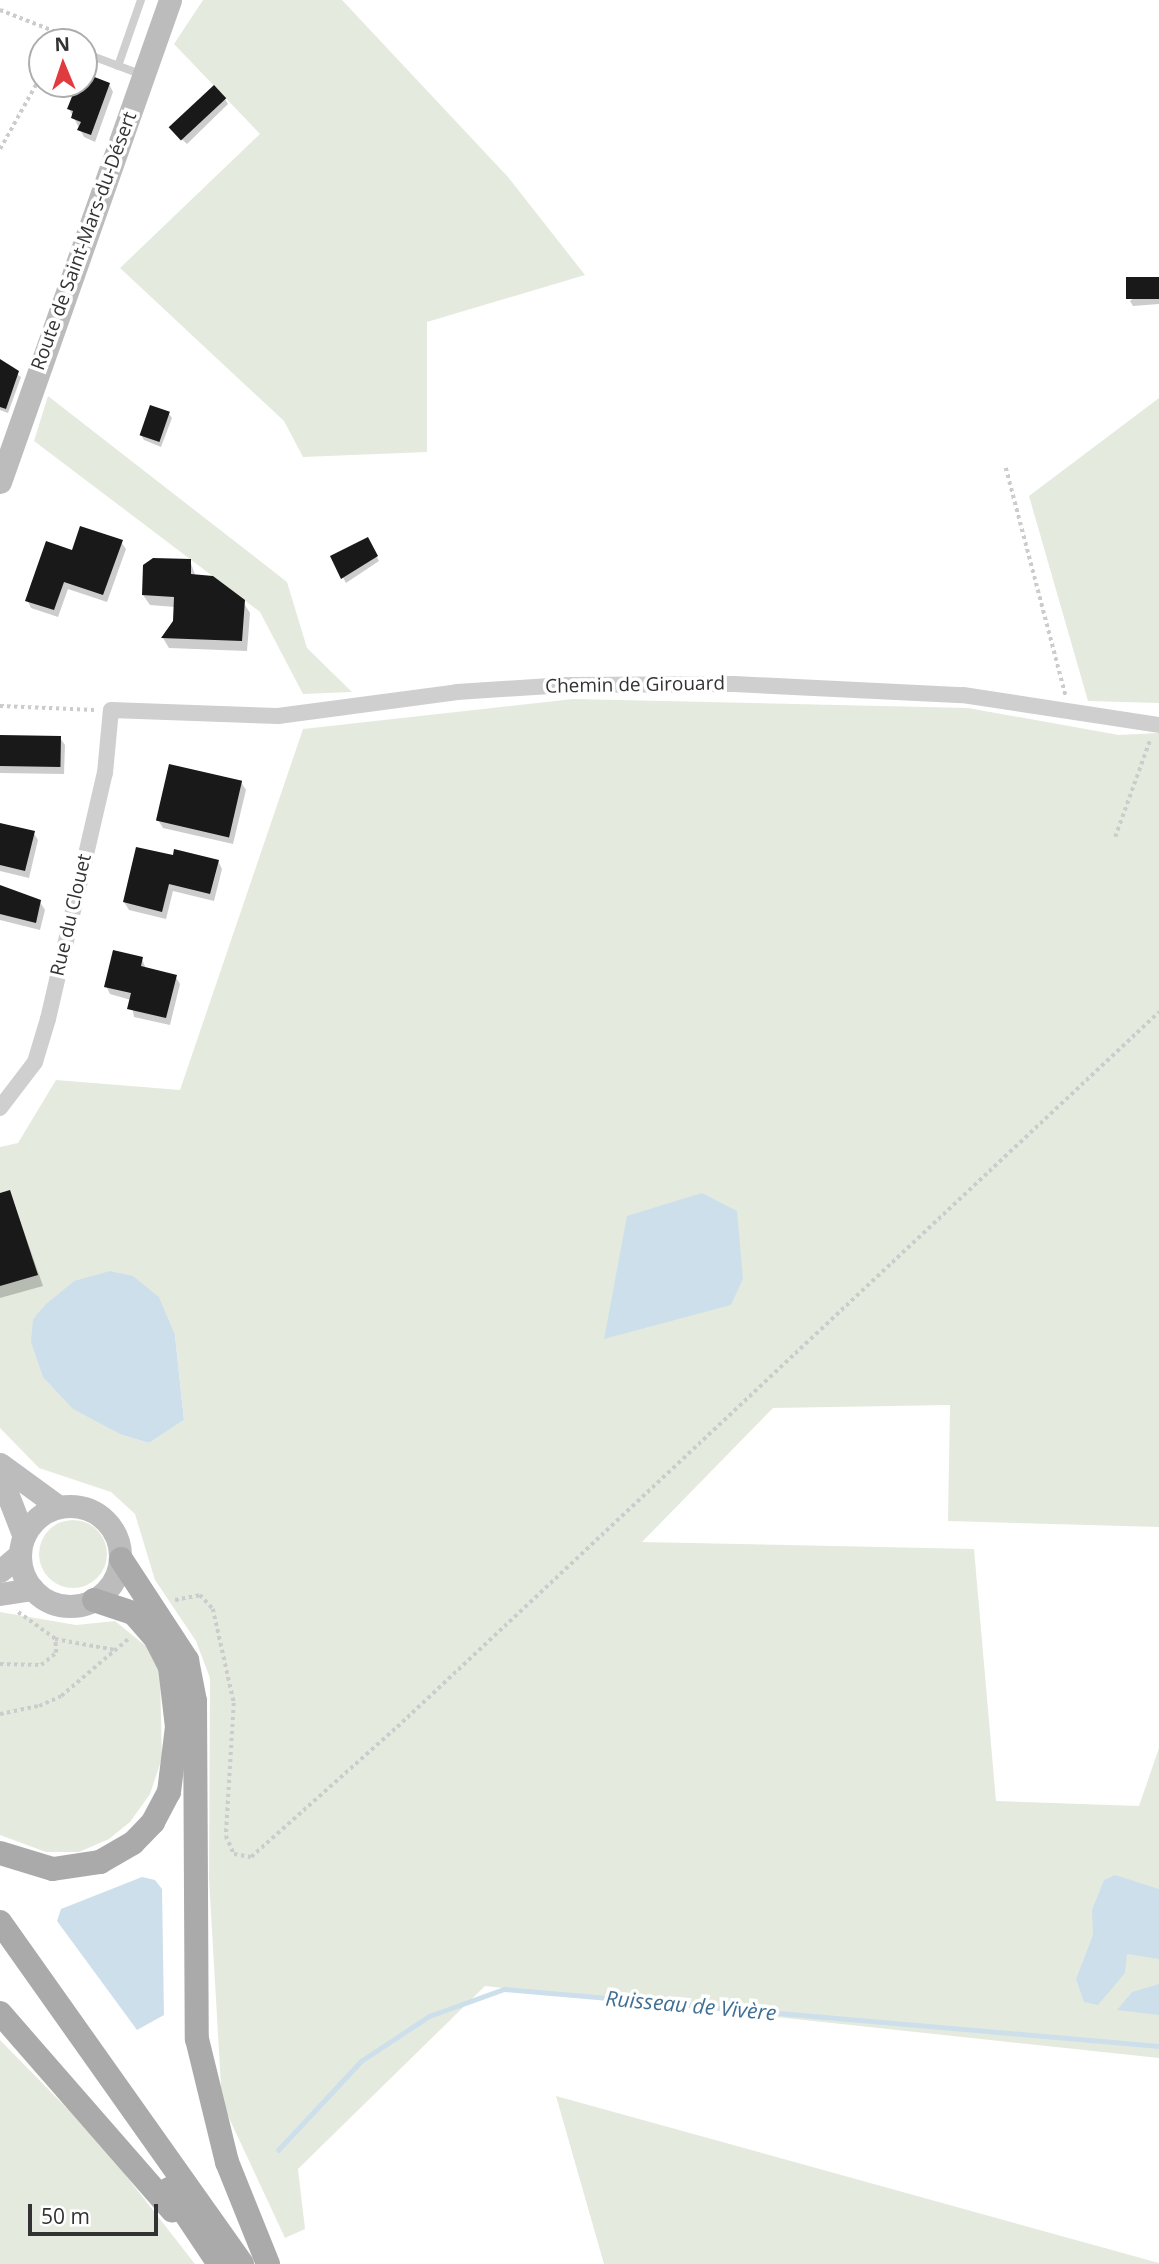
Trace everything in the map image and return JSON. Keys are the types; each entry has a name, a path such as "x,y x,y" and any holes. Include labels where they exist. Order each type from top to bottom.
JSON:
{"main road":[{"name":"Route de Saint-Mars-du-Désert","path":"0,482 170,0"},
{"path":"0,1464 59,1507"},
{"path":"0,1475 33,1589"},
{"path":"0,1571 44,1513 59,1507 90,1509 103,1518 119,1544 121,1559 187,1660 195,1701 197,2039 227,2162 268,2264"},
{"path":"6,1599 33,1589 67,1606 94,1600 112,1583 121,1559"},
{"path":"0,1853 52,1869 100,1862 133,1843 153,1822 169,1792 177,1727 170,1667 155,1638 133,1613 94,1600"},
{"path":"0,1922 242,2264"},
{"path":"0,1952 219,2264"},
{"path":"0,2013 169,2205 206,2256 219,2264"}],"street":[{"name":"Chemin de Girouard","path":"111,710 278,716 457,692 566,685 734,684 964,695 1157,725"},
{"name":"Rue du Clouet","path":"0,1108 36,1062 48,1019 105,773 111,710"}],"lane":[{"path":"118,66 141,0"},
{"path":"98,58 144,76"}],"path":[{"path":"0,10 46,28"},
{"path":"0,149 29,98"},
{"path":"1006,468 1070,712"},
{"path":"0,706 111,710"},
{"path":"1115,837 1157,725"},
{"path":"175,1600 195,1594 211,1603 229,1670 235,1721 226,1836 230,1849 239,1857 251,1857 273,1840 1159,1012"},
{"path":"6,1599 16,1612 55,1639 116,1650"},
{"path":"0,1664 47,1663 56,1653 55,1639"},
{"path":"0,1714 39,1706 61,1696 128,1639"}],"shaded area":[{"path":"203,0 342,0 508,177 585,275 427,322 427,452 303,457 284,421 120,268 260,134 174,44"},
{"path":"48,396 287,582 307,648 352,692 303,694 260,612 34,441"},
{"path":"1159,398 1159,703 1088,701 1029,496"},
{"path":"573,699 968,708 1119,735 1159,733 1159,1527 948,1521 950,1405 773,1408 642,1542 974,1549 996,1801 1139,1806 1159,1748 1159,2058 485,1986 298,2169 305,2229 285,2238 222,2103 209,1879 210,1678 196,1641 155,1580 135,1514 111,1492 39,1468 0,1428 0,1147 18,1143 56,1080 180,1090 303,729","holes":["74,1281 175,1335 184,1420 149,1443 122,1435 33,1319"]},
{"path":"73,1520 86,1523 97,1530 104,1541 107,1554 104,1567 97,1578 86,1585 73,1588 60,1585 49,1578 42,1567 39,1554 42,1541 49,1530 60,1523"},
{"path":"0,1612 76,1625 115,1621 147,1647 160,1674 162,1758 150,1794 130,1822 109,1839 79,1852 46,1852 0,1835"},
{"path":"0,2040 99,2141 195,2264 0,2264"},
{"path":"556,2096 1159,2263 1159,2264 604,2264"}],"water":[{"path":"702,1193 737,1211 743,1279 731,1305 604,1339 627,1216"},
{"path":"110,1271 133,1276 159,1297 175,1335 184,1420 149,1443 122,1435 73,1409 43,1377 31,1342 33,1319 45,1305 74,1281"},
{"path":"1115,1875 1159,1889 1159,1959 1127,1954 1125,1973 1098,2005 1084,2002 1076,1979 1093,1935 1092,1910 1104,1880"},
{"path":"142,1877 155,1880 162,1889 164,2015 137,2030 57,1921 61,1909"},
{"path":"1159,1984 1159,2015 1117,2010 1132,1992"}],"building":[{"path":"98,78 110,83 91,135 77,130 81,122 71,118 73,111 67,109 71,98 98,98"},
{"path":"214,85 226,98 181,140 169,127"},
{"path":"1126,277 1159,277 1159,299 1126,299"},
{"path":"0,359 19,371 6,409 0,407"},
{"path":"150,405 170,412 159,442 140,435"},
{"path":"80,526 123,540 103,595 64,582 54,610 25,601 46,541 72,550"},
{"path":"368,537 378,556 341,579 330,556"},
{"path":"153,558 191,559 191,574 213,576 245,600 242,641 161,638 173,621 174,597 142,595 143,565"},
{"path":"0,735 61,736 60,767 0,766"},
{"path":"169,764 242,781 229,837 156,821"},
{"path":"0,823 35,831 25,871 0,865"},
{"path":"136,847 173,855 174,849 219,860 210,894 169,884 162,912 123,902"},
{"path":"0,885 41,900 36,923 0,914"},
{"path":"113,950 143,957 141,966 177,975 166,1018 127,1009 131,993 104,987"},
{"path":"10,1190 38,1275 0,1286 0,1193"}],"waterway":[{"name":"Ruisseau de Vivère","path":"278,2150 361,2061 429,2016 504,1989 1159,2046"}]}
